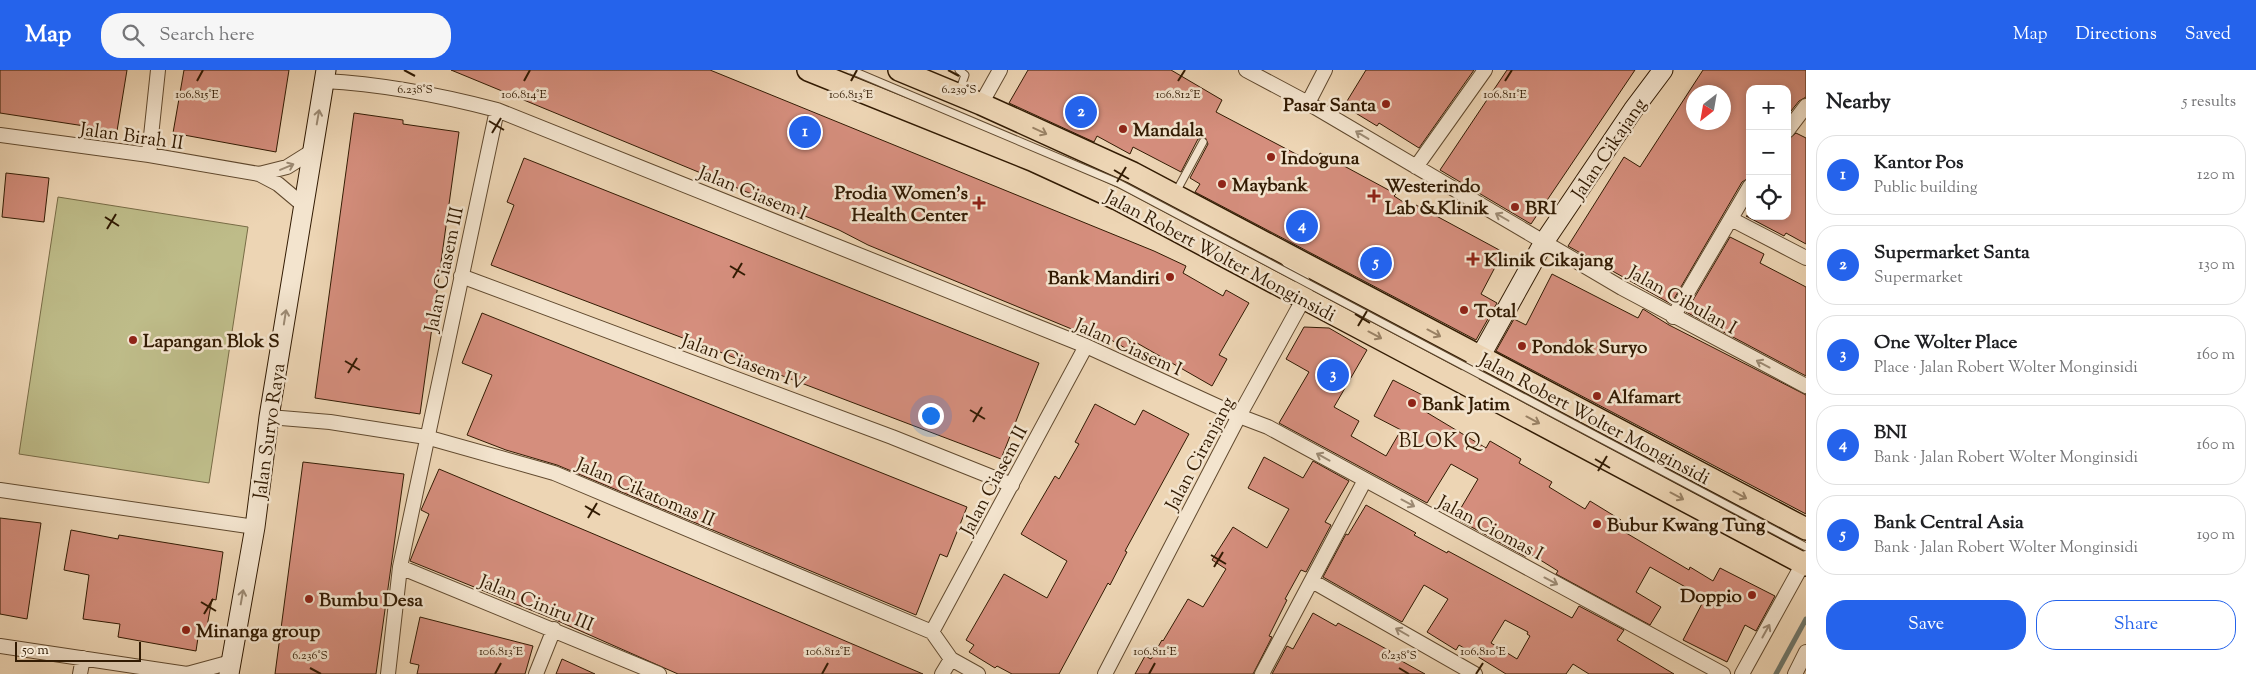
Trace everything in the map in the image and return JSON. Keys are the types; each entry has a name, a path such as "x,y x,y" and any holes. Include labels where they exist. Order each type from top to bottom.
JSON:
{"main road":[{"name":"Jalan Robert Wolter Monginsidi","path":"808,70 1032,160 1116,199 1465,384 1805,558"},
{"name":"Jalan Robert Wolter Monginsidi","path":"899,70 970,99 1175,195 1806,529"},
{"name":"Jalan Cikajang","path":"1465,384 1544,242 1633,110 1663,70"},
{"name":"Jalan Suryo Raya","path":"230,668 255,527 269,417 325,75"},
{"path":"862,93 970,99 1005,120 1032,160"},
{"path":"1210,213 1236,262"},
{"path":"1196,241 1251,236"},
{"path":"1327,276 1350,322"},
{"path":"1307,300 1364,296"}],"street":[{"path":"149,155 158,70"},
{"path":"970,99 1000,70"},
{"name":"Jalan Cibulan I","path":"1246,70 1308,103 1673,317 1806,386"},
{"path":"1308,103 1325,70"},
{"path":"1416,167 1485,70"},
{"name":"Jalan Ciasem I","path":"325,75 448,97 497,110 1086,346 1239,416"},
{"name":"Jalan Ciasem III","path":"388,674 400,567 426,437 497,110"},
{"path":"1788,130 1804,113"},
{"name":"Jalan Birah II","path":"0,135 149,155 259,174 278,184 303,205"},
{"name":"Jalan Birah II","path":"259,174 287,168 311,152"},
{"path":"1673,317 1746,193"},
{"path":"1730,219 1806,258"},
{"path":"1282,252 1304,283 1307,300"},
{"name":"Jalan Ciasem IV","path":"461,276 892,437 1012,485"},
{"name":"Jalan Ciranjang","path":"1104,674 1239,416 1307,300"},
{"name":"Jalan Ciasem II","path":"932,632 1086,346"},
{"name":"Jalan Ciomas I","path":"1239,416 1268,427 1723,674"},
{"name":"Jalan Cikatomas II","path":"269,417 330,422 426,437 554,473 932,632"},
{"path":"1262,674 1365,480"},
{"path":"0,490 255,527"},
{"path":"1742,674 1805,558"},
{"name":"Jalan Ciniru III","path":"400,567 659,674"},
{"path":"1312,581 1475,674"},
{"path":"536,674 554,629"},
{"path":"932,632 951,659 978,674"},
{"path":"0,646 187,674 230,668"},
{"path":"1795,674 1806,652"},
{"path":"80,674 82,658"},
{"path":"942,674 951,659"}],"lane":[{"path":"851,70 1118,183 1805,558"},
{"path":"959,70 965,75 970,99"},
{"path":"1175,195 1203,142"}],"shaded area":[{"name":"Lapangan Blok S","path":"58,197 248,227 209,483 19,454"}],"building":[{"path":"0,70 127,70 117,131 0,113"},
{"path":"184,70 289,70 276,152 173,133"},
{"path":"451,70 710,70 1154,251 1186,266 1183,273 1223,296 1226,290 1249,303 1219,355 1227,359 1212,386 1137,343 1132,352 1094,330 1091,337 868,245 839,230"},
{"path":"1028,70 1171,70 1222,100 1216,112 1315,164 1320,153 1396,194 1394,196 1414,209 1416,205 1503,252 1481,294 1497,303 1476,340 1195,192 1200,184 1190,178 1208,144 1205,137 1198,139 1181,172 1133,147 1130,154 1097,136 1094,142 1009,103"},
{"path":"1366,70 1474,70 1419,148 1379,123 1377,126 1344,106"},
{"path":"1507,70 1635,70 1531,224 1440,170"},
{"path":"1703,70 1806,70 1806,97 1799,101 1791,111 1791,85 1746,85 1746,180 1742,182 1671,304 1568,246 1624,157 1640,167 1686,96 1686,130 1731,130 1731,85 1693,85"},
{"path":"354,113 403,120 403,124 459,132 420,414 315,398"},
{"path":"1796,133 1806,138 1806,244 1786,233 1784,236 1754,220 1791,220 1791,137"},
{"path":"524,158 1039,363 1001,459 491,265 514,205 507,202"},
{"path":"6,173 49,178 44,222 2,217"},
{"path":"1730,237 1764,254 1760,263 1806,287 1806,376 1686,312"},
{"path":"1552,274 1638,318 1643,309 1669,325 1806,395 1806,514 1496,351 1514,319 1526,325"},
{"path":"482,313 967,507 947,557 940,554 916,615 557,465 506,450 467,435 492,375 462,363"},
{"path":"1304,327 1329,328 1367,350 1334,407 1359,421 1351,436 1386,456 1401,430 1374,416 1393,380 1432,400 1426,412 1486,448 1490,441 1521,459 1519,463 1552,482 1549,487 1585,509 1590,501 1621,520 1616,527 1689,570 1690,567 1713,581 1720,568 1775,596 1756,631 1745,625 1727,662 1683,640 1705,598 1650,567 1636,592 1661,607 1650,625 1556,574 1558,571 1529,553 1526,557 1455,518 1478,479 1451,464 1427,503 1279,423 1309,372 1286,359"},
{"path":"1095,404 1135,425 1143,410 1189,434 1125,551 1127,552 1110,585 1108,583 1059,674 1012,674 997,666 995,668 969,652 974,645 966,640 1004,574 1047,598 1067,561 1021,534 1055,476 1059,479 1079,444 1075,442"},
{"path":"1264,457 1303,478 1313,461 1349,481 1325,522 1331,525 1306,572 1301,570 1285,599 1287,600 1269,636 1272,637 1253,674 1135,674 1145,656 1151,659 1188,599 1203,607 1226,569 1212,560 1233,527 1267,548 1289,509 1248,488"},
{"path":"303,462 404,474 376,674 275,674"},
{"path":"439,469 923,674 678,674 558,621 410,561 429,514 421,510"},
{"path":"1366,505 1416,533 1414,535 1447,553 1448,551 1572,618 1579,606 1624,630 1617,640 1674,674 1589,674 1573,664 1566,674 1506,674 1459,645 1456,650 1427,632 1448,599 1424,585 1402,622 1323,577 1346,534 1348,535","holes":["1505,620 1528,632 1527,634 1530,636 1517,659 1491,643"]},
{"path":"0,518 41,523 27,619 0,614"},
{"path":"71,530 118,539 119,535 223,552 216,600 212,599 206,632 199,631 196,651 118,637 120,624 83,619 89,575 64,570"},
{"path":"1313,613 1336,626 1338,623 1368,639 1390,651 1389,654 1425,674 1272,674 1287,646 1293,649"},
{"path":"420,617 533,646 525,674 417,674 419,665 410,663"},
{"path":"562,659 595,674 556,674"}],"waterway":[{"path":"1776,674 1806,619"}],"place":[{"name":"Pasar Santa","path":"1386,104"},
{"name":"Supermarket Santa","path":"1081,112"},
{"name":"Mandala","path":"1123,129"},
{"name":"Kantor Pos","path":"805,132"},
{"name":"Indoguna","path":"1271,157"},
{"name":"Maybank","path":"1222,184"},
{"name":"Westerindo Lab &Klinik","path":"1374,196"},
{"name":"Prodia Women's Health Center","path":"979,203"},
{"name":"BRI","path":"1515,207"},
{"name":"BNI","path":"1302,226"},
{"name":"Klinik Cikajang","path":"1473,259"},
{"name":"Bank Central Asia","path":"1376,263"},
{"name":"Bank Mandiri","path":"1170,277"},
{"name":"Total","path":"1464,310"},
{"name":"Lapangan Blok S","path":"133,340"},
{"name":"Pondok Suryo","path":"1522,346"},
{"name":"One Wolter Place","path":"1333,375"},
{"name":"Alfamart","path":"1597,396"},
{"name":"Bank Jatim","path":"1412,403"},
{"name":"Bubur Kwang Tung","path":"1597,524"},
{"name":"Doppio","path":"1752,595"},
{"name":"Bumbu Desa","path":"309,599"},
{"name":"Minanga group","path":"186,630"}],"district":[{"name":"BLOK Q","path":"1440,440"}]}
